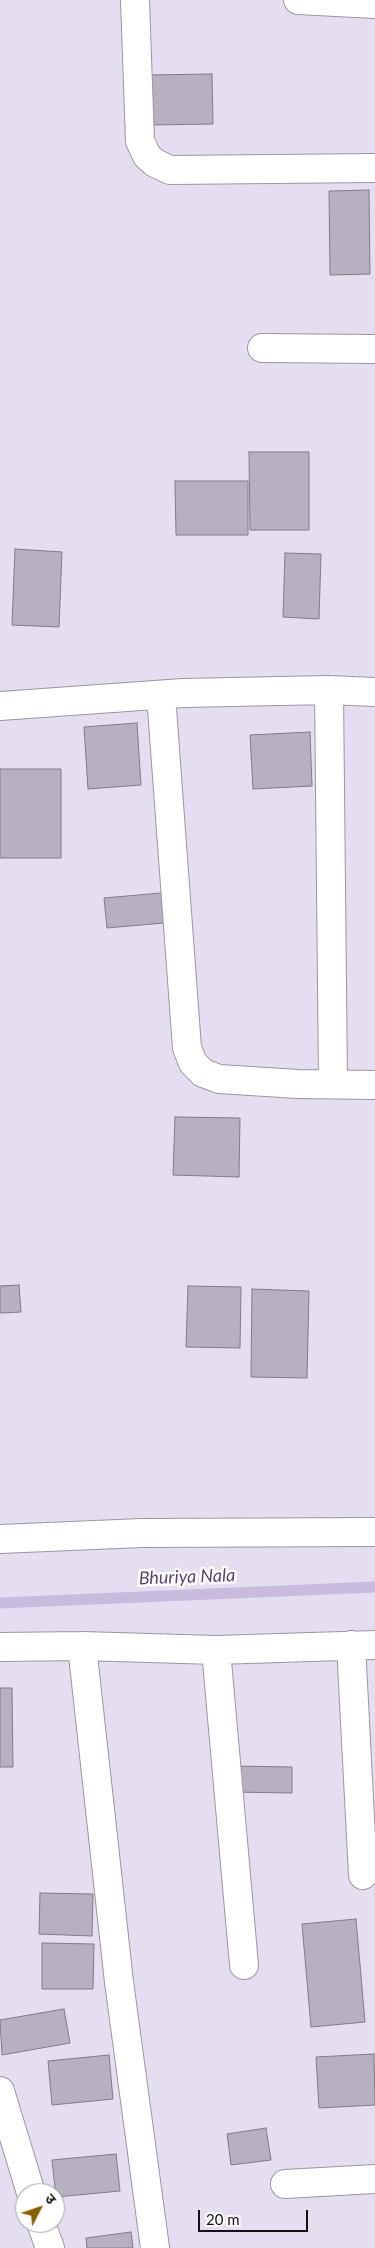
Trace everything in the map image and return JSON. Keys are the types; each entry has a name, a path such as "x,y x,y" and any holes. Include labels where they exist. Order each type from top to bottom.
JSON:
{"street":[{"path":"135,0 140,141 147,156 154,163 170,170 375,168"},
{"path":"298,0 375,4"},
{"path":"262,348 375,349"},
{"path":"329,690 333,1084"},
{"path":"0,706 161,695 329,690 375,692"},
{"path":"161,695 187,1048 193,1063 203,1073 219,1079 298,1084 375,1084"},
{"path":"0,1539 142,1533 375,1532"},
{"path":"0,1647 82,1646 216,1650 363,1645 364,1875"},
{"path":"82,1646 119,1982 155,2248"},
{"path":"216,1650 244,1965"},
{"path":"0,2092 28,2183"},
{"path":"285,2184 375,2179"},
{"path":"45,2233 50,2248"}],"building":[{"path":"212,74 213,124 150,125 148,75"},
{"path":"369,190 370,274 330,275 329,191"},
{"path":"249,452 309,452 309,530 250,530"},
{"path":"175,481 248,481 248,535 176,535"},
{"path":"15,549 62,552 59,627 12,625"},
{"path":"285,553 321,554 319,619 283,617"},
{"path":"137,723 141,785 88,789 84,727"},
{"path":"310,732 312,786 253,789 250,735"},
{"path":"0,769 61,769 61,858 0,858"},
{"path":"172,892 175,922 107,928 104,898"},
{"path":"175,1117 240,1118 239,1177 173,1175"},
{"path":"19,1285 21,1312 0,1313 0,1286"},
{"path":"188,1286 241,1287 240,1348 186,1347"},
{"path":"252,1289 309,1291 307,1378 251,1377"},
{"path":"0,1688 12,1688 13,1767 0,1767"},
{"path":"232,1766 292,1767 292,1793 231,1792"},
{"path":"40,1893 93,1894 92,1936 39,1934"},
{"path":"356,1919 365,2022 311,2027 302,1924"},
{"path":"42,1943 94,1944 93,1989 42,1989"},
{"path":"64,2009 70,2043 2,2055 0,2020"},
{"path":"374,2054 375,2105 319,2108 316,2057"},
{"path":"109,2055 113,2099 52,2105 48,2061"},
{"path":"266,2128 271,2160 231,2165 227,2134"},
{"path":"116,2154 120,2191 65,2196 65,2183 54,2183 52,2160"},
{"path":"131,2232 133,2248 87,2248 86,2238"}],"waterway":[{"name":"Bhuriya Nala","path":"0,1603 375,1587"}]}
